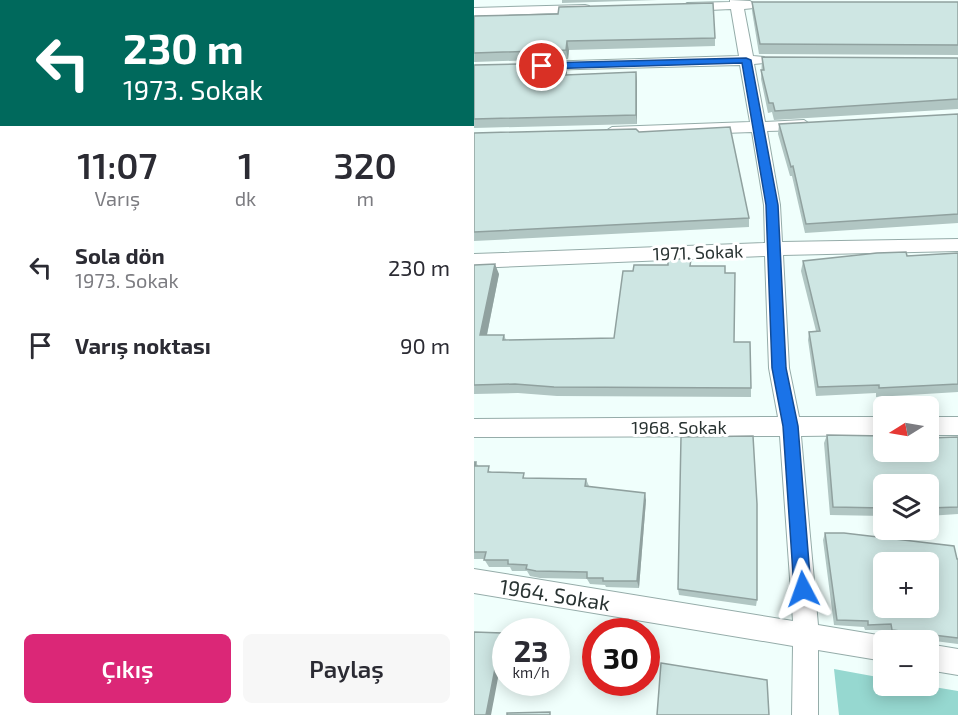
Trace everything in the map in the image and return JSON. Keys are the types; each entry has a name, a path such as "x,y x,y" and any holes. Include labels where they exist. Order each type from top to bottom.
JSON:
{"street":[{"path":"736,3 772,205 779,368 790,426 806,636 805,715"},
{"path":"677,7 736,3 760,5"},
{"path":"474,12 594,9"},
{"path":"521,67 770,60"},
{"path":"597,132 816,125"},
{"name":"1971. Sokak","path":"474,261 774,249 958,245"},
{"name":"1968. Sokak","path":"474,428 873,426"},
{"path":"939,426 958,426"},
{"name":"1964. Sokak","path":"474,582 873,647"},
{"path":"939,659 958,662"}],"shaded area":[{"path":"834,669 873,676 873,696 939,696 939,688 958,691 958,715 839,715"}],"building":[{"path":"752,2 958,2 958,45 760,44"},
{"path":"713,3 715,38 567,41 566,50 474,53 474,16 558,14 559,7"},
{"path":"762,57 958,58 958,99 775,111 773,103 769,103 761,70 764,70"},
{"path":"566,63 565,75 636,72 636,115 474,119 474,65"},
{"path":"958,114 958,214 806,224 793,166 791,167 779,124"},
{"path":"730,127 749,218 474,232 474,133 636,129 639,132"},
{"path":"906,252 907,256 958,253 958,384 879,388 879,385 818,387 809,332 820,331 803,261"},
{"path":"668,259 691,259 690,266 725,266 725,273 735,273 734,342 750,342 751,388 474,385 474,265 495,264 480,335 504,335 503,340 614,338 623,271 633,271 634,265 668,265"},
{"path":"827,435 873,436 873,462 939,462 939,438 958,437 958,507 939,508 939,474 873,474 873,508 833,507"},
{"path":"753,436 757,504 757,600 678,589 681,437"},
{"path":"474,462 476,462 475,466 489,466 488,472 524,473 523,478 586,479 585,486 645,493 637,581 603,581 603,578 587,578 587,572 536,571 526,569 527,565 508,564 508,560 484,560 486,552 474,552"},
{"path":"825,533 873,536 873,540 903,540 954,546 958,559 958,638 939,636 939,630 892,630 891,624 868,625 868,621 837,620"},
{"path":"474,632 492,633 492,684 486,715 474,715"},
{"path":"661,663 767,680 769,715 657,715"},
{"path":"550,712 550,715 507,715 507,713"}],"route":[{"path":"542,66 746,60 772,205 779,368 790,426 803,589"}]}
